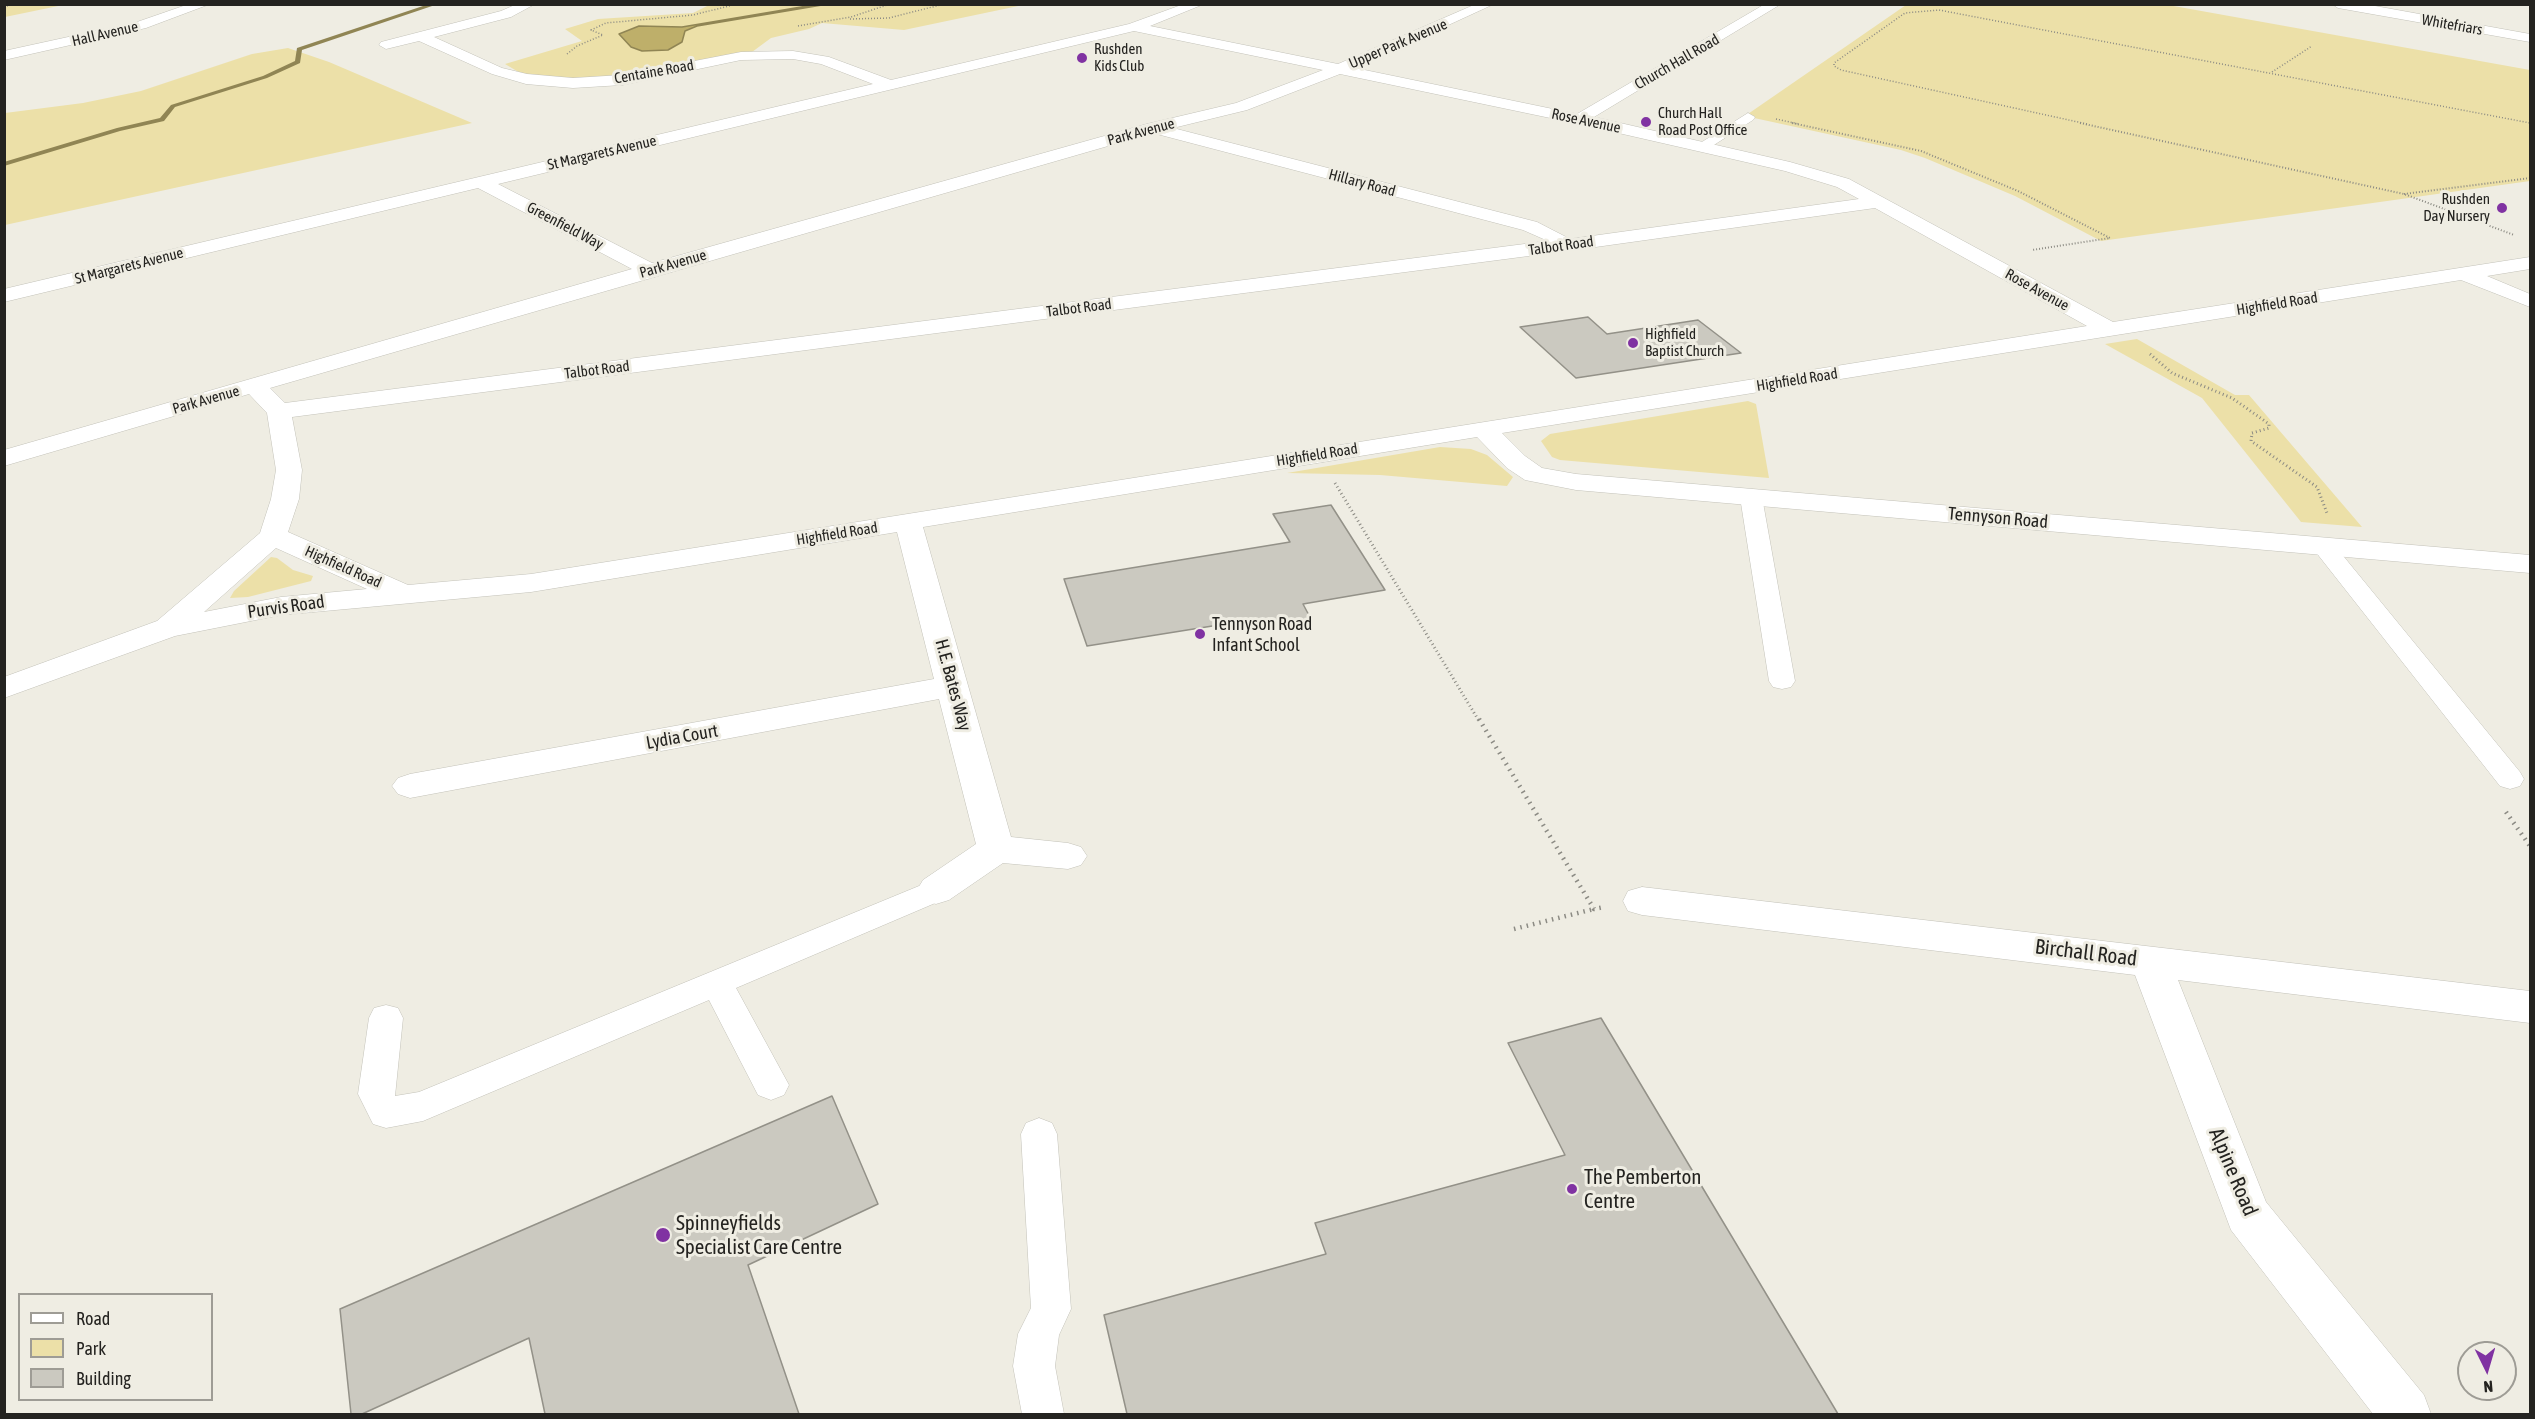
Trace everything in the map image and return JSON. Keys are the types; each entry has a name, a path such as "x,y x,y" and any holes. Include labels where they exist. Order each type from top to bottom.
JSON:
{"street":[{"name":"Hall Avenue","path":"4,56 141,26 204,4"},
{"path":"386,45 422,37 530,4"},
{"name":"St Margarets Avenue","path":"4,296 1133,27 1198,4"},
{"name":"Upper Park Avenue","path":"1340,69 1488,4"},
{"name":"Church Hall Road","path":"1579,119 1775,4"},
{"name":"Whitefriars","path":"2338,4 2530,38"},
{"name":"Rose Avenue","path":"1133,27 1579,119 1801,170 1843,183 2112,331"},
{"name":"Centaine Road","path":"422,37 496,71 526,80 573,83 632,78 741,56 793,55 824,60 890,84"},
{"name":"Park Avenue","path":"4,458 650,270 1153,128 1242,107 1340,69"},
{"name":"Hillary Road","path":"1153,128 1530,226 1551,234 1567,245"},
{"name":"Greenfield Way","path":"480,182 650,270"},
{"name":"Talbot Road","path":"279,411 1567,245 1879,202"},
{"name":"Highfield Road","path":"273,536 404,594 531,583 1317,454 2112,331 2530,263"},
{"path":"2464,274 2530,301"},
{"path":"255,386 279,411 289,470 285,499 273,536"},
{"name":"Tennyson Road","path":"1483,429 1516,462 1534,474 1576,482 2530,564"},
{"name":"H.E. Bates Way","path":"908,522 996,849"},
{"name":"Purvis Road","path":"168,628 273,536"},
{"name":"Purvis Road","path":"4,688 168,628 281,606 404,594"},
{"name":"Lydia Court","path":"410,786 953,686"},
{"path":"936,890 996,849 1068,856"},
{"name":"Birchall Road","path":"1642,902 2530,1007"},
{"name":"Alpine Road","path":"2150,961 2248,1215 2405,1414"}],"lane":[{"path":"1701,147 1749,117"},
{"path":"1751,497 1782,681"},
{"path":"2323,546 2510,779"},
{"path":"386,1018 376,1094 386,1113 423,1106 936,890"},
{"path":"716,982 771,1085"},
{"path":"1039,1134 1051,1309 1039,1334 1034,1366 1043,1414"}],"path":[{"path":"4,6 13,4"},
{"path":"566,56 577,46 603,35 591,30 606,23 693,15 737,4"},
{"path":"741,56 742,51 770,33 844,19 890,4"},
{"path":"844,19 889,18 944,4"},
{"path":"2520,237 2404,194 1855,73 1834,66 1834,63 1905,13 1926,10 2530,123"},
{"path":"2271,73 2313,46"},
{"path":"1749,117 1760,115 1921,151 2018,191 2110,238 1980,259"},
{"path":"2404,194 2530,178"},
{"path":"2112,331 2142,347 2172,373 2232,398 2269,424 2269,428 2252,433 2251,441 2263,452 2317,487 2329,520 2351,548"},
{"path":"1317,454 1398,582 1594,909"},
{"path":"1514,929 1594,909 1642,902"}],"green space":[{"path":"5,4 63,4 63,5 5,17"},
{"path":"709,5 1023,5 904,30 822,23 809,29 771,38 752,52 650,74 585,80 522,74 505,64 582,41 565,29 598,19 693,13"},
{"path":"1906,5 2168,5 2530,70 2530,181 2101,241 2015,196 1925,158 1901,150 1745,116"},
{"path":"288,48 329,62 472,123 5,225 5,113 83,103 141,91 252,54"},
{"path":"2137,339 2235,395 2249,395 2362,527 2301,522 2202,398 2105,344"},
{"path":"1748,401 1756,404 1769,478 1560,460 1552,457 1541,441 1550,434"},
{"path":"1440,447 1471,449 1487,455 1513,477 1507,486 1380,475 1287,473"},
{"path":"271,557 277,558 293,570 313,576 311,581 248,597 230,598 234,591"}],"shaded area":[{"path":"822,5 697,26 685,31 682,42 668,50 642,51 631,47 619,34 639,26 682,27"}],"building":[{"name":"Highfield Baptist Church","path":"1588,317 1607,334 1698,320 1741,353 1576,378 1520,327"},
{"path":"1331,505 1385,590 1303,604 1312,621 1255,630 1250,620 1087,646 1064,579 1290,542 1273,514"},
{"name":"The Pemberton Centre","path":"1601,1018 1838,1414 1127,1414 1104,1315 1326,1254 1315,1223 1565,1155 1508,1043"},
{"name":"Spinneyfields Specialist Care Centre","path":"832,1096 878,1204 748,1265 799,1414 545,1414 529,1338 362,1414 351,1414 340,1309"}],"waterway":[{"path":"4,164 119,129 162,120 173,106 265,77 298,62 299,49 436,4"}],"place":[{"name":"Rushden Kids Club","path":"1082,58"},
{"name":"Church Hall Road Post Office","path":"1646,122"},
{"name":"Rushden Day Nursery","path":"2502,208"},
{"name":"Highfield Baptist Church","path":"1633,343"},
{"name":"Tennyson Road Infant School","path":"1200,634"},
{"name":"The Pemberton Centre","path":"1572,1189"},
{"name":"Spinneyfields Specialist Care Centre","path":"663,1235"}]}
